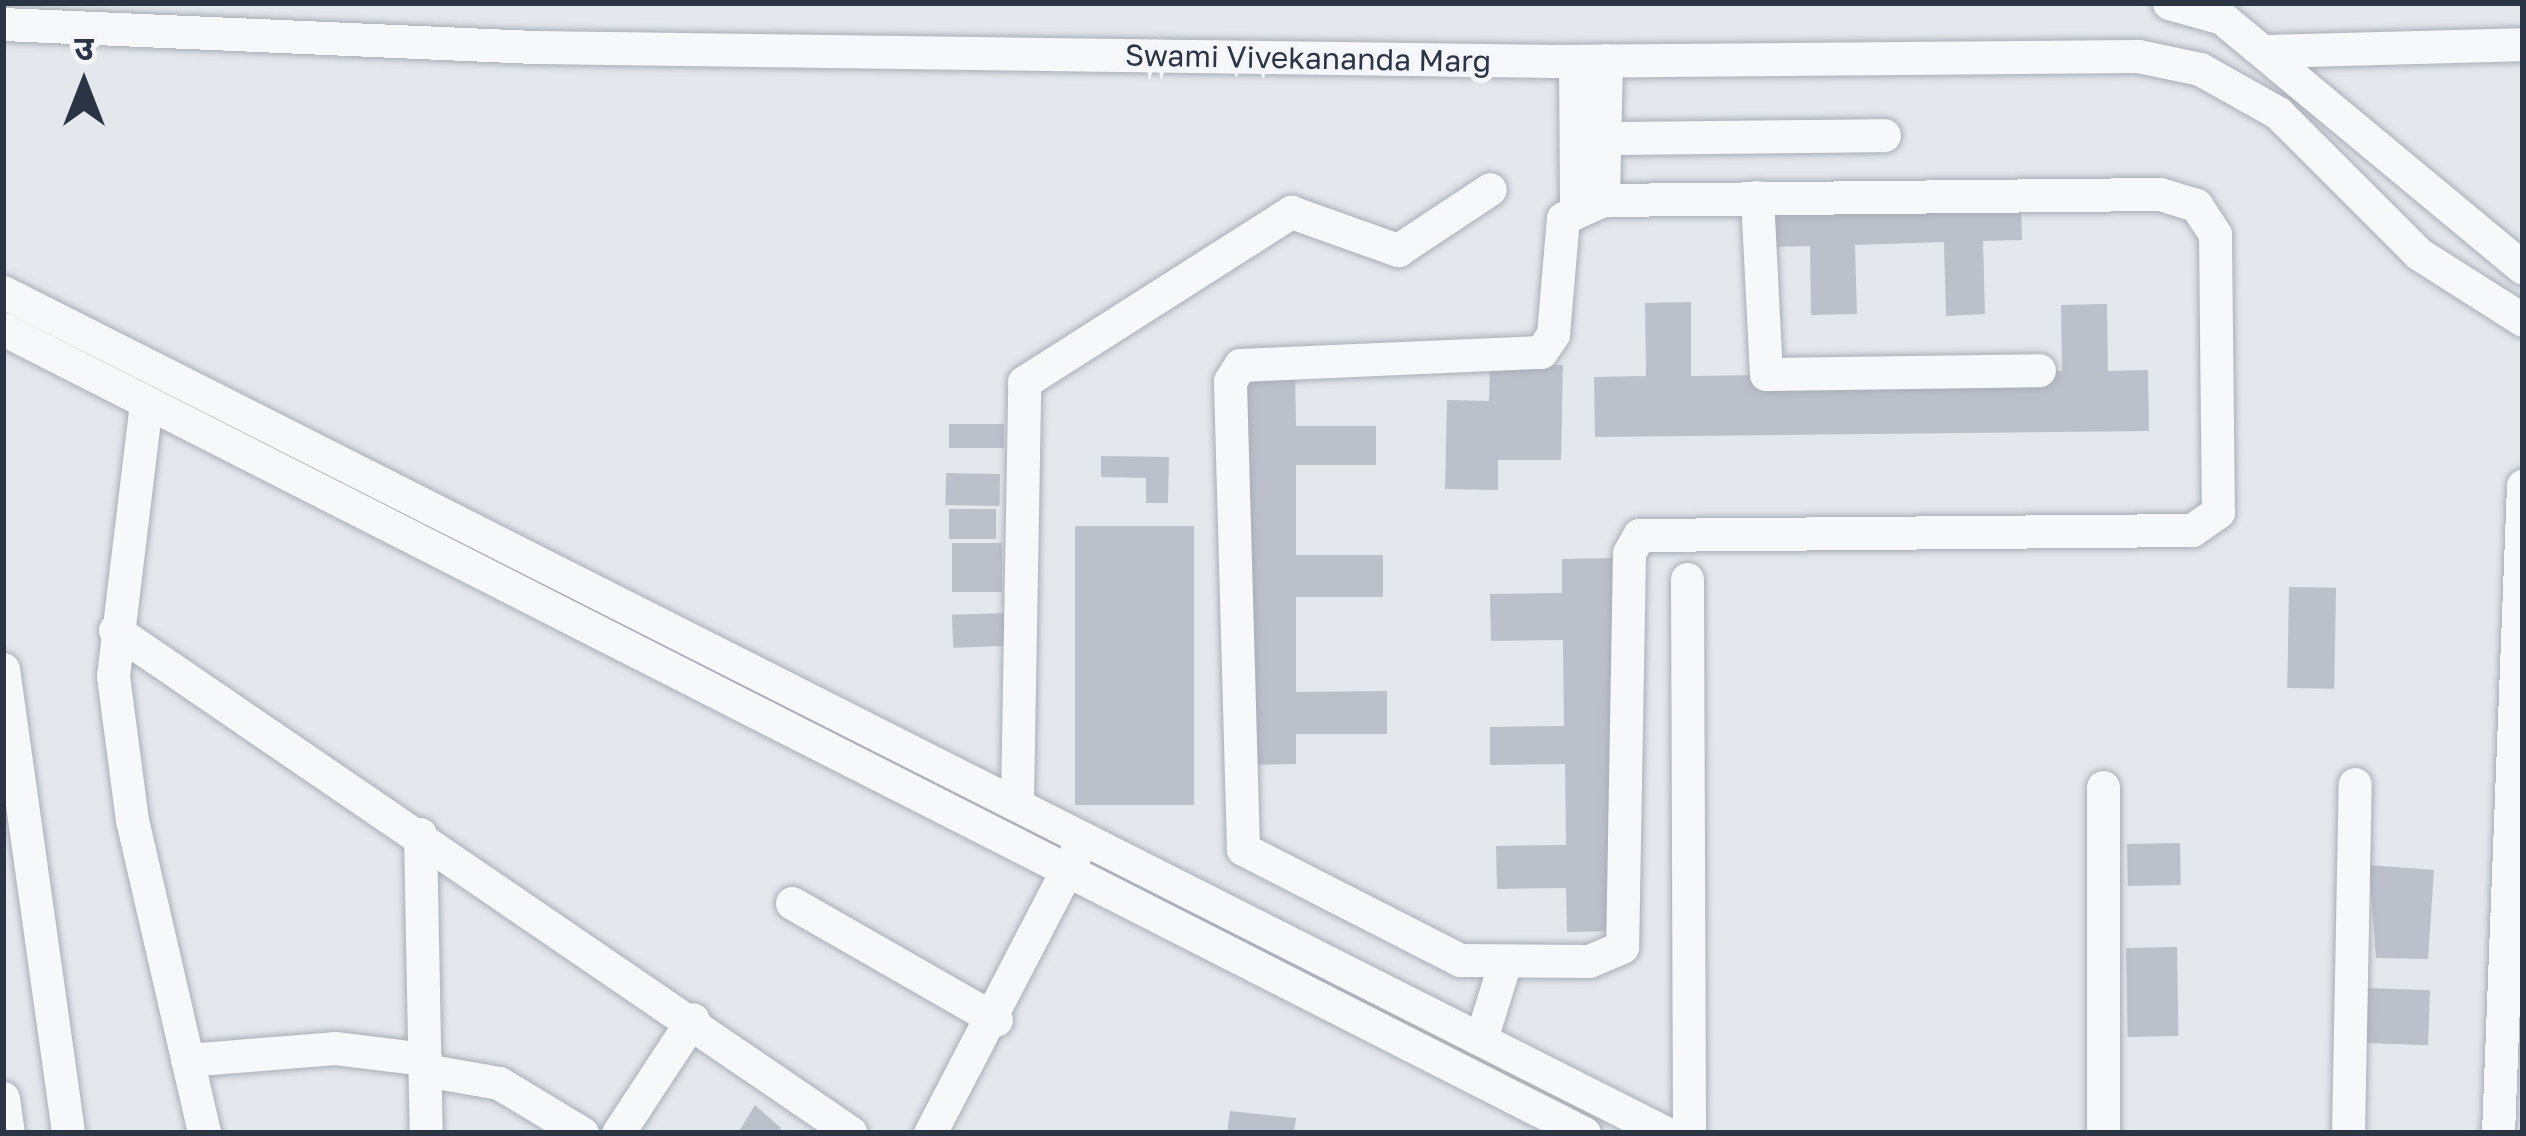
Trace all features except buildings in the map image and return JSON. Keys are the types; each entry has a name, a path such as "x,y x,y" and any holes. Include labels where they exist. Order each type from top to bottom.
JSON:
{"street":[{"path":"2169,3 2223,11 2264,51 2523,268"},
{"path":"2212,75 2223,11"},
{"name":"Swami Vivekananda Marg","path":"3,24 535,47 1590,61 2115,56 2212,75 2278,113 2419,254 2523,320"},
{"path":"2264,51 2523,44"},
{"path":"1590,61 1610,138 1590,205"},
{"path":"1590,61 1590,205"},
{"path":"1610,138 1884,135"},
{"path":"1017,800 1024,382 1291,212 1313,211 1399,250 1490,189"},
{"path":"2160,194 2196,205 2218,252 2218,512 2192,530 1639,535 1629,553 1626,936 1589,961 1505,962 1444,956 1238,841 1231,381 1247,363 1540,352 1553,334 1559,227 1590,205 1757,197 2160,194"},
{"path":"1757,197 1766,374 2039,370"},
{"path":"3,292 1085,834 1666,1133"},
{"path":"3,329 1068,872 1529,1119 1584,1133"},
{"path":"146,403 115,630 132,820 204,1133"},
{"path":"2498,1133 2523,485"},
{"path":"1687,579 1689,1133"},
{"path":"115,630 693,1019 851,1133"},
{"path":"3,669 68,1133"},
{"path":"2348,1133 2355,784"},
{"path":"2103,787 2103,1133"},
{"path":"420,834 426,1133"},
{"path":"930,1133 996,1020 1085,834"},
{"path":"792,903 996,1020"},
{"path":"1481,1039 1505,962"},
{"path":"618,1133 693,1019"},
{"path":"187,1060 335,1048 499,1083 582,1133"},
{"path":"3,1098 8,1133"}]}
